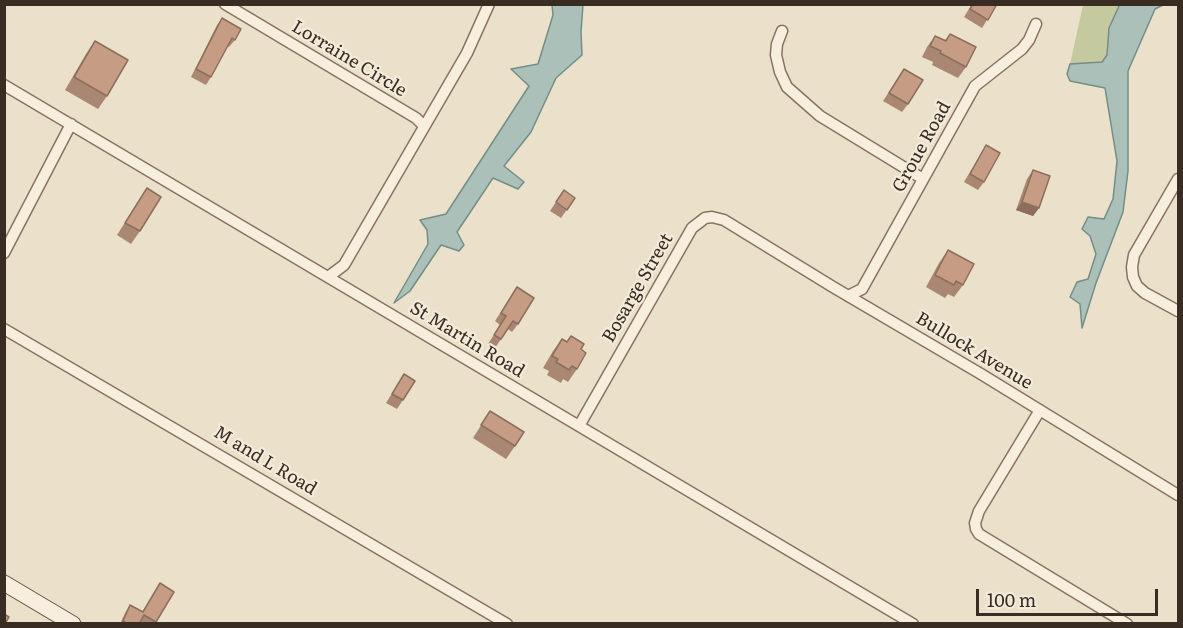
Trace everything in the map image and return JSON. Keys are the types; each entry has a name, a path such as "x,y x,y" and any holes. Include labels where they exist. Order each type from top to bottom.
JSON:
{"street":[{"name":"Lorraine Circle","path":"225,4 416,118 424,126"},
{"path":"328,277 344,265 467,53 489,4"},
{"name":"Groue Road","path":"848,296 862,289 975,86 1022,49 1036,24"},
{"path":"782,32 777,44 776,55 787,87 820,116 923,179"},
{"name":"St Martin Road","path":"4,86 913,624"},
{"path":"4,253 71,124"},
{"path":"1179,179 1134,255 1132,277 1145,293 1179,311"},
{"name":"Bosarge Street","path":"579,426 692,228 705,218 712,217 724,220 752,237"},
{"name":"Bullock Avenue","path":"752,237 1179,495"},
{"name":"M and L Road","path":"4,329 507,624"},
{"path":"1040,410 979,512 975,523 976,529 979,534 1127,624"},
{"path":"4,583 73,624"}],"green space":[{"path":"1083,5 1120,5 1109,28 1107,55 1102,62 1070,64"}],"water":[{"path":"1120,4 1163,5 1155,9 1128,71 1128,171 1123,212 1082,328 1080,304 1070,297 1077,282 1088,279 1096,254 1090,236 1082,229 1088,217 1104,219 1113,199 1117,161 1105,88 1070,81 1067,74 1070,64 1102,62 1107,55 1109,28"},
{"path":"552,5 583,5 582,55 556,78 531,132 504,166 524,182 518,189 493,178 457,232 464,245 459,251 441,245 410,291 394,303 428,244 427,230 420,220 446,214 529,86 511,69 538,64 553,15"}],"building":[{"path":"973,4 997,4 988,20 970,9"},
{"path":"222,18 241,29 235,40 232,38 211,77 196,69"},
{"path":"950,34 976,47 966,67 930,46 935,36 946,41"},
{"path":"95,41 128,60 107,96 74,77"},
{"path":"904,69 923,80 908,104 889,93"},
{"path":"986,145 1000,153 984,182 970,174"},
{"path":"1033,170 1050,176 1039,208 1022,202"},
{"path":"147,188 161,197 140,231 125,223"},
{"path":"564,190 575,198 567,210 556,202"},
{"path":"948,250 974,264 963,285 956,281 954,285 935,275"},
{"path":"517,287 534,298 518,324 513,321 501,339 494,335 506,316 501,313"},
{"path":"571,336 584,344 581,349 586,353 577,369 572,366 569,370 556,362 558,359 552,356 562,339 567,342"},
{"path":"404,374 415,381 403,400 392,394"},
{"path":"490,411 524,432 515,446 481,425"},
{"path":"160,583 174,592 156,622 144,615 139,624 128,624 123,621 130,605 143,612"},
{"path":"4,614 9,617 5,624 4,624"}]}
